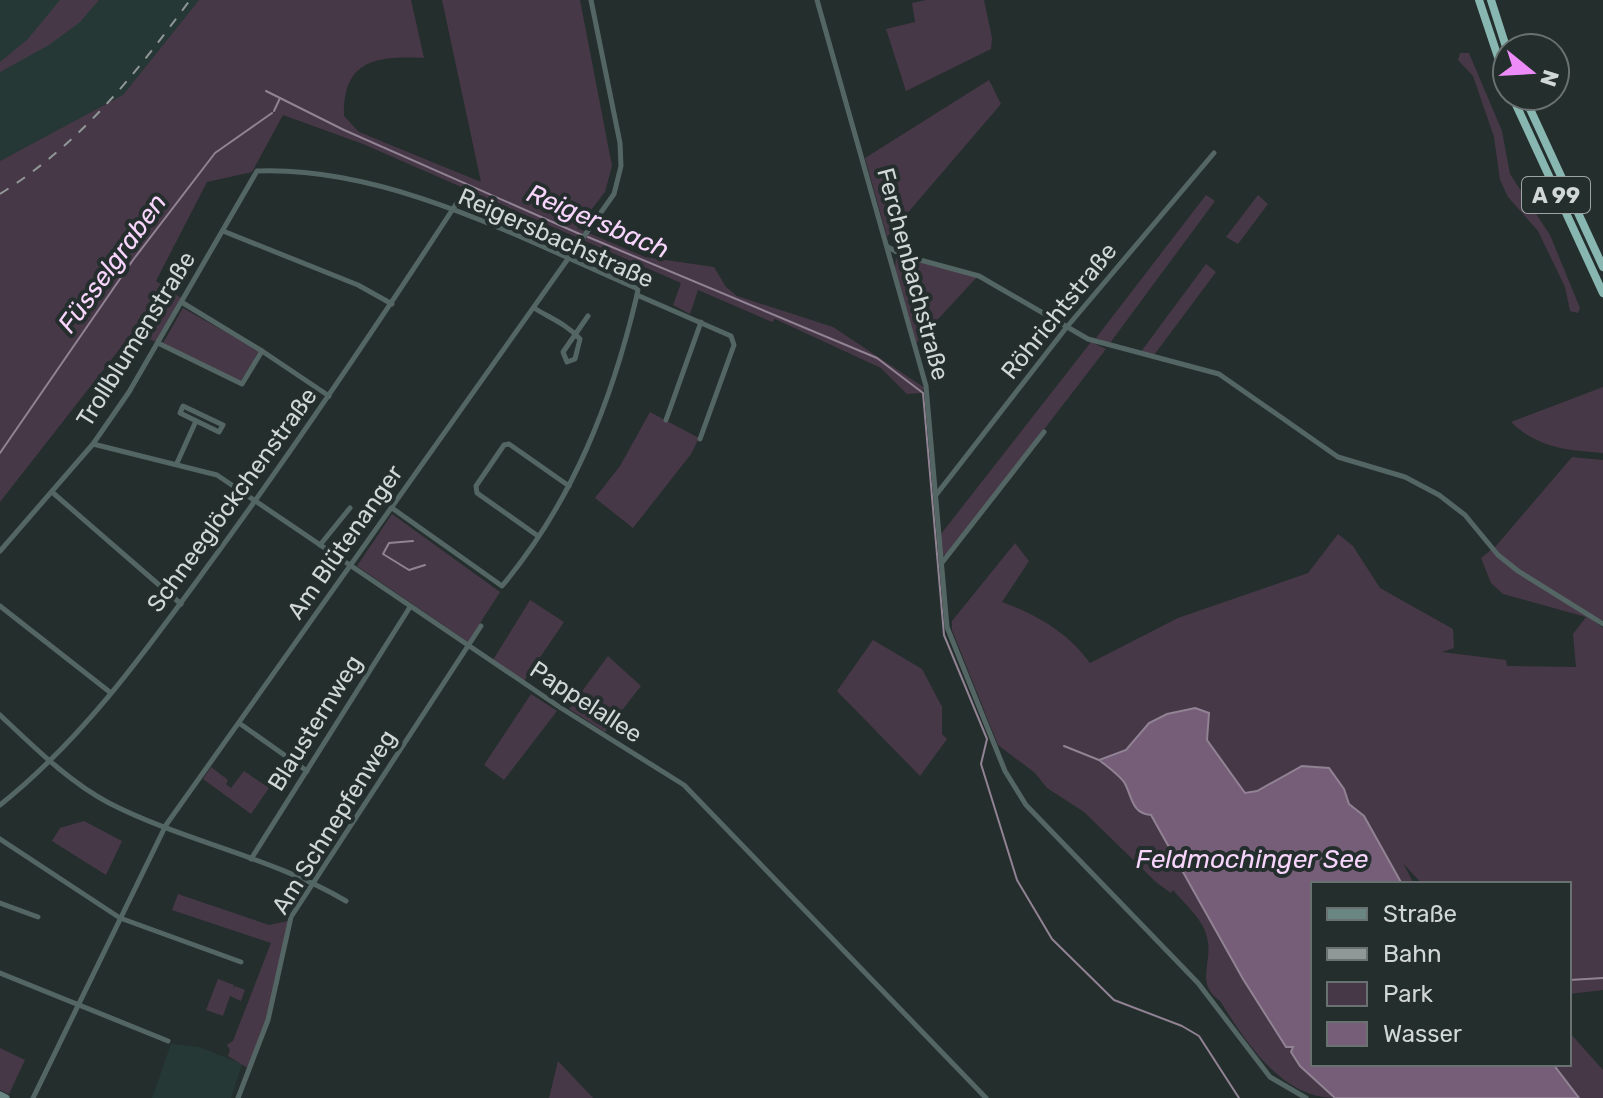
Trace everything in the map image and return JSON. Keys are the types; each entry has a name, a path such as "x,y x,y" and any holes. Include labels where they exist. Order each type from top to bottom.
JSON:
{"highway":[{"path":"1479,0 1491,36"},
{"path":"1491,0 1501,32"},
{"name":"A 99","path":"1519,112 1603,293"},
{"name":"A 99","path":"1531,112 1603,267"}],"main road":[{"path":"0,1095 6,1098"}],"street":[{"name":"Am Blütenanger","path":"33,1098 166,825 614,194 621,166 620,143 591,0"},
{"name":"Ferchenbachstraße","path":"817,0 926,387 941,564 952,642 1018,795 1198,983 1270,1077 1306,1098"},
{"name":"Röhrichtstraße","path":"936,495 1066,328 1214,153"},
{"name":"Reigersbachstraße","path":"257,171 326,173 388,188 451,210 569,259 638,289 637,295 731,336 734,345 700,439"},
{"name":"Trollblumenstraße","path":"0,551 93,444 160,344 257,171"},
{"name":"Schneeglöckchenstraße","path":"0,805 53,762 181,604 329,396 464,192"},
{"path":"223,231 358,285 392,304"},
{"path":"887,247 899,254 979,276 1066,328 1129,352 1219,374 1338,457 1421,484 1465,515 1498,555 1518,571 1603,624"},
{"path":"891,260 899,254"},
{"path":"392,508 502,586 569,486 606,407 637,295"},
{"path":"183,303 329,396"},
{"path":"534,308 576,334 580,339 575,359 567,362 563,352 576,334 588,316"},
{"path":"666,420 701,322"},
{"path":"160,344 242,384 262,351"},
{"path":"183,406 223,425 219,432 196,421 180,413 183,406"},
{"path":"177,463 196,421"},
{"path":"941,564 1044,432"},
{"name":"Pappelallee","path":"93,444 211,471 561,708 684,785 986,1098"},
{"path":"538,536 477,493 476,486 504,445 509,444 569,486"},
{"path":"52,492 181,604"},
{"path":"320,545 350,508"},
{"path":"0,606 111,693"},
{"name":"Blausternweg","path":"251,859 410,607"},
{"name":"Am Schnepfenweg","path":"238,1098 268,1020 289,921 481,626"},
{"path":"0,715 53,762 107,802 313,882 346,901"},
{"path":"239,723 307,771"},
{"path":"0,839 120,918 241,962"},
{"path":"0,903 38,917"},
{"path":"0,973 168,1041"}],"shaded area":[{"path":"0,0 199,0 123,95 0,161"},
{"path":"171,1044 199,1047 242,1064 231,1098 152,1098"}],"green space":[{"path":"60,0 99,0 80,22 49,45 0,72 0,62 27,40"},
{"path":"199,0 411,0 424,58 378,60 356,72 345,97 344,116 359,132 481,182 442,0 580,0 612,166 605,192 577,228 645,257 714,267 726,287 737,296 833,327 925,388 921,393 907,394 881,368 775,319 772,322 698,290 690,314 673,305 681,283 363,144 283,115 252,172 207,182 156,281 181,298 156,342 133,332 0,502 0,161 123,95"},
{"path":"926,0 984,0 992,38 991,49 906,91 886,29 915,22 912,3"},
{"path":"1460,53 1469,53 1491,105 1491,112 1494,112 1502,131 1510,174 1550,235 1580,308 1578,313 1570,311 1565,287 1538,231 1508,197 1500,180 1494,137 1473,76 1458,60"},
{"path":"989,80 1001,104 887,237 865,158"},
{"path":"1206,195 1215,201 1110,343 1096,338"},
{"path":"1258,195 1268,204 1238,244 1226,237"},
{"path":"902,256 977,277 916,343 895,268 896,258"},
{"path":"1206,264 1216,272 1154,355 1140,353"},
{"path":"183,308 259,351 240,382 163,343"},
{"path":"1091,342 1106,349 948,554 943,555 941,534"},
{"path":"1603,387 1603,453 1565,449 1542,442 1511,422"},
{"path":"650,412 699,438 691,454 633,528 595,498 620,466"},
{"path":"1572,457 1603,460 1603,620 1589,617 1603,628 1603,990 1571,994 1571,882 1420,882 1403,863 1413,882 1401,882 1364,816 1349,804 1344,789 1302,766 1257,791 1245,793 1206,739 1208,734 1151,815 1222,941 1293,1047 1300,1066 1335,1098 1316,1096 1298,1089 1267,1065 1212,993 1206,978 1208,942 1203,926 1173,890 1171,893 1157,883 1084,812 1047,788 1035,773 998,745 952,630 952,621 1015,543 1029,561 1002,602 1051,626 1072,642 1090,663 1178,618 1308,573 1338,534 1353,546 1380,588 1453,629 1454,648 1442,652 1506,660 1507,666 1576,667 1573,634 1586,617 1503,594 1491,583 1481,558 1496,546"},
{"path":"392,514 500,592 468,642 357,566"},
{"path":"530,600 564,622 524,681 493,660"},
{"path":"873,640 922,669 942,707 942,734 947,739 920,776 837,691"},
{"path":"608,656 641,686 605,732 569,709"},
{"path":"531,694 557,711 504,780 484,765"},
{"path":"211,767 228,780 226,784 231,788 244,771 269,788 251,814 203,779"},
{"path":"84,821 122,841 106,875 52,841 60,828"},
{"path":"178,894 269,925 288,921 267,1020 249,1069 228,1056 230,1050 227,1045 233,1041 271,943 172,910"},
{"path":"218,979 234,985 233,989 235,986 245,990 241,1001 230,996 223,1016 206,1010"},
{"path":"1571,1034 1603,1070 1603,1098 1579,1098 1555,1066 1571,1066"},
{"path":"0,1048 25,1060 9,1094 0,1090"},
{"path":"558,1061 593,1098 549,1098"}],"water":[{"name":"Feldmochinger See","path":"1195,708 1209,713 1207,740 1245,793 1257,791 1302,766 1329,768 1344,789 1349,804 1364,816 1401,882 1311,882 1311,1066 1555,1066 1579,1098 1335,1098 1300,1066 1291,1052 1293,1047 1286,1047 1243,979 1151,815 1136,808 1124,782 1099,760 1126,750 1149,723 1167,714"}],"waterway":[{"name":"Reigersbach","path":"266,91 344,130 582,235"},
{"name":"Füsselgraben","path":"274,111 280,98"},
{"name":"Füsselgraben","path":"0,453 133,260 215,153 272,113"},
{"path":"588,237 877,358 923,393 944,635 987,739 981,764 1017,880 1052,939 1114,1000 1182,1026 1199,1036 1239,1098"},
{"path":"413,541 389,543 383,554 409,570 425,565"},
{"path":"1064,746 1099,760"},
{"path":"1571,980 1603,978"}],"railway":[{"path":"0,194 56,153 81,130 127,81 190,0"}]}
